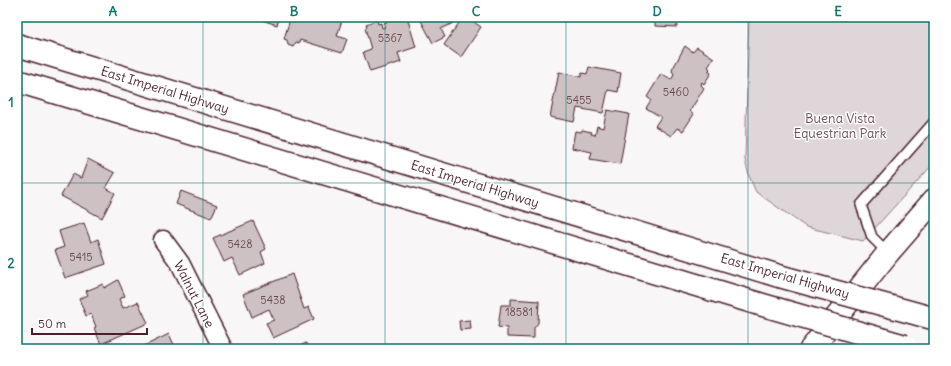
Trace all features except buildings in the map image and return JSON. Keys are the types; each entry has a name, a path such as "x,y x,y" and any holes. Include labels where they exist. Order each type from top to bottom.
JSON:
{"main road":[{"name":"East Imperial Highway","path":"17,45 779,276 933,318"},
{"path":"17,81 756,303 911,347"},
{"path":"811,349 888,253 934,200"}],"street":[{"name":"Walnut Lane","path":"163,240 180,263 223,349"}],"lane":[{"path":"888,253 872,237 861,205 934,122"}],"green space":[{"name":"Buena Vista Equestrian Park","path":"749,17 934,17 934,163 863,241 806,227 756,192 749,176 745,160"}]}
